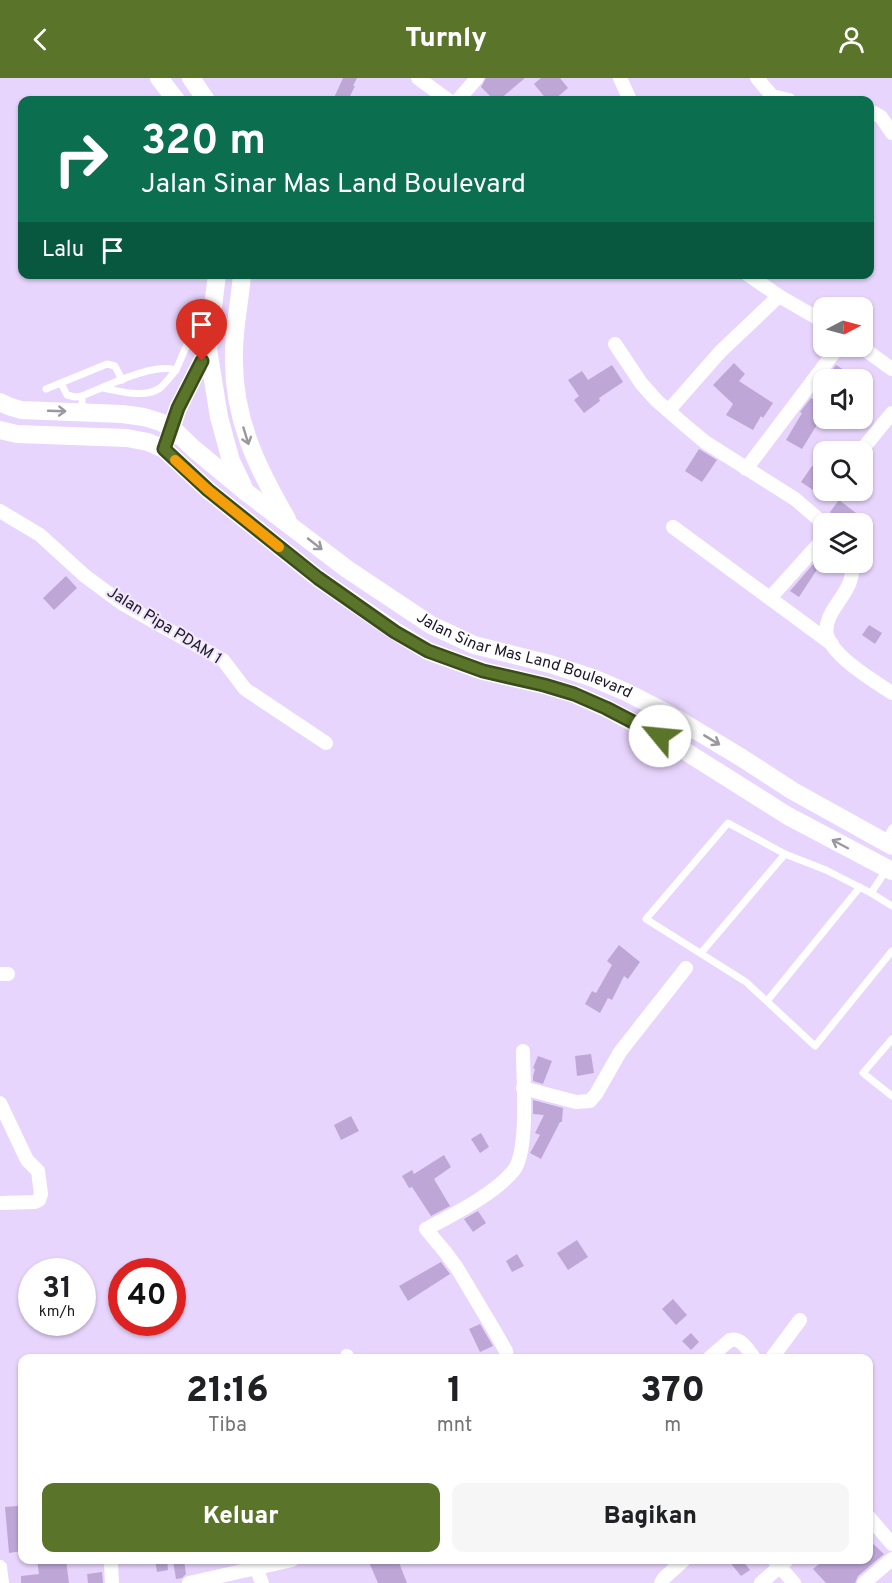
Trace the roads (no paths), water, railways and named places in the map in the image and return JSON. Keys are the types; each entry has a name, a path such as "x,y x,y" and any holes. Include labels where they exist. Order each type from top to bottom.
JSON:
{"street":[{"path":"159,78 173,96"},
{"path":"191,78 203,96"},
{"path":"418,78 443,96"},
{"path":"461,96 477,78"},
{"path":"620,78 628,96"},
{"path":"757,78 772,96"},
{"path":"874,113 881,117 892,133"},
{"path":"164,449 178,408 208,349 216,279"},
{"name":"Jalan Sinar Mas Land Boulevard","path":"242,279 234,354 239,406 251,450 290,524"},
{"path":"754,279 813,316"},
{"path":"669,410 720,352 779,296"},
{"path":"615,344 640,383 656,400 705,442 795,499 813,515"},
{"path":"208,349 218,411 231,461 246,492 283,550"},
{"path":"873,355 892,369"},
{"path":"746,469 831,357"},
{"name":"Jalan Sinar Mas Land Boulevard","path":"0,402 21,410 82,404 144,417 172,429 246,492 347,569 431,625 474,645 550,664 626,692 669,714 793,791 889,838"},
{"path":"218,411 239,406"},
{"path":"8,432 21,410"},
{"path":"869,441 892,413"},
{"name":"Jalan Sinar Mas Land Boulevard","path":"8,432 127,438 148,442 164,449 208,490 318,578 395,632 428,651 483,671 574,694 606,708 677,746 788,816 890,870"},
{"name":"Jalan Pipa PDAM 1","path":"0,511 40,535 85,576 123,604 223,660 245,689 327,743"},
{"path":"673,527 832,644"},
{"path":"770,598 813,550"},
{"path":"853,573 850,584 827,622 827,634 841,656 892,693"},
{"path":"523,1088 576,1102 590,1101 620,1052 686,968"},
{"path":"506,1354 457,1268 426,1229 496,1188 515,1169 520,1154 522,1134 523,1051"},
{"path":"0,1103 27,1160 38,1171 41,1194 39,1200 35,1202 0,1203"},
{"path":"775,1354 800,1320"},
{"path":"714,1354 734,1339 741,1341 751,1354"},
{"path":"873,1522 892,1544"},
{"path":"864,1583 892,1559"},
{"path":"111,1564 112,1583"},
{"path":"189,1583 254,1564 262,1583"},
{"path":"661,1583 663,1578 679,1564"},
{"path":"761,1583 778,1564"},
{"path":"781,1564 794,1583"},
{"path":"0,1567 2,1583"}],"lane":[{"path":"103,388 138,394 153,392 160,388 176,370 193,334 211,330"},
{"path":"46,389 107,364 115,366 122,380"},
{"path":"61,383 67,395 75,397 82,404 103,388 122,380 159,369 176,370"},
{"path":"892,906 871,892 826,870 785,854 728,823 646,919 746,982 815,1046 892,951"},
{"path":"701,953 785,854"},
{"path":"871,892 890,870"},
{"path":"767,1001 860,887"},
{"path":"892,1039 862,1073 892,1096"}]}
